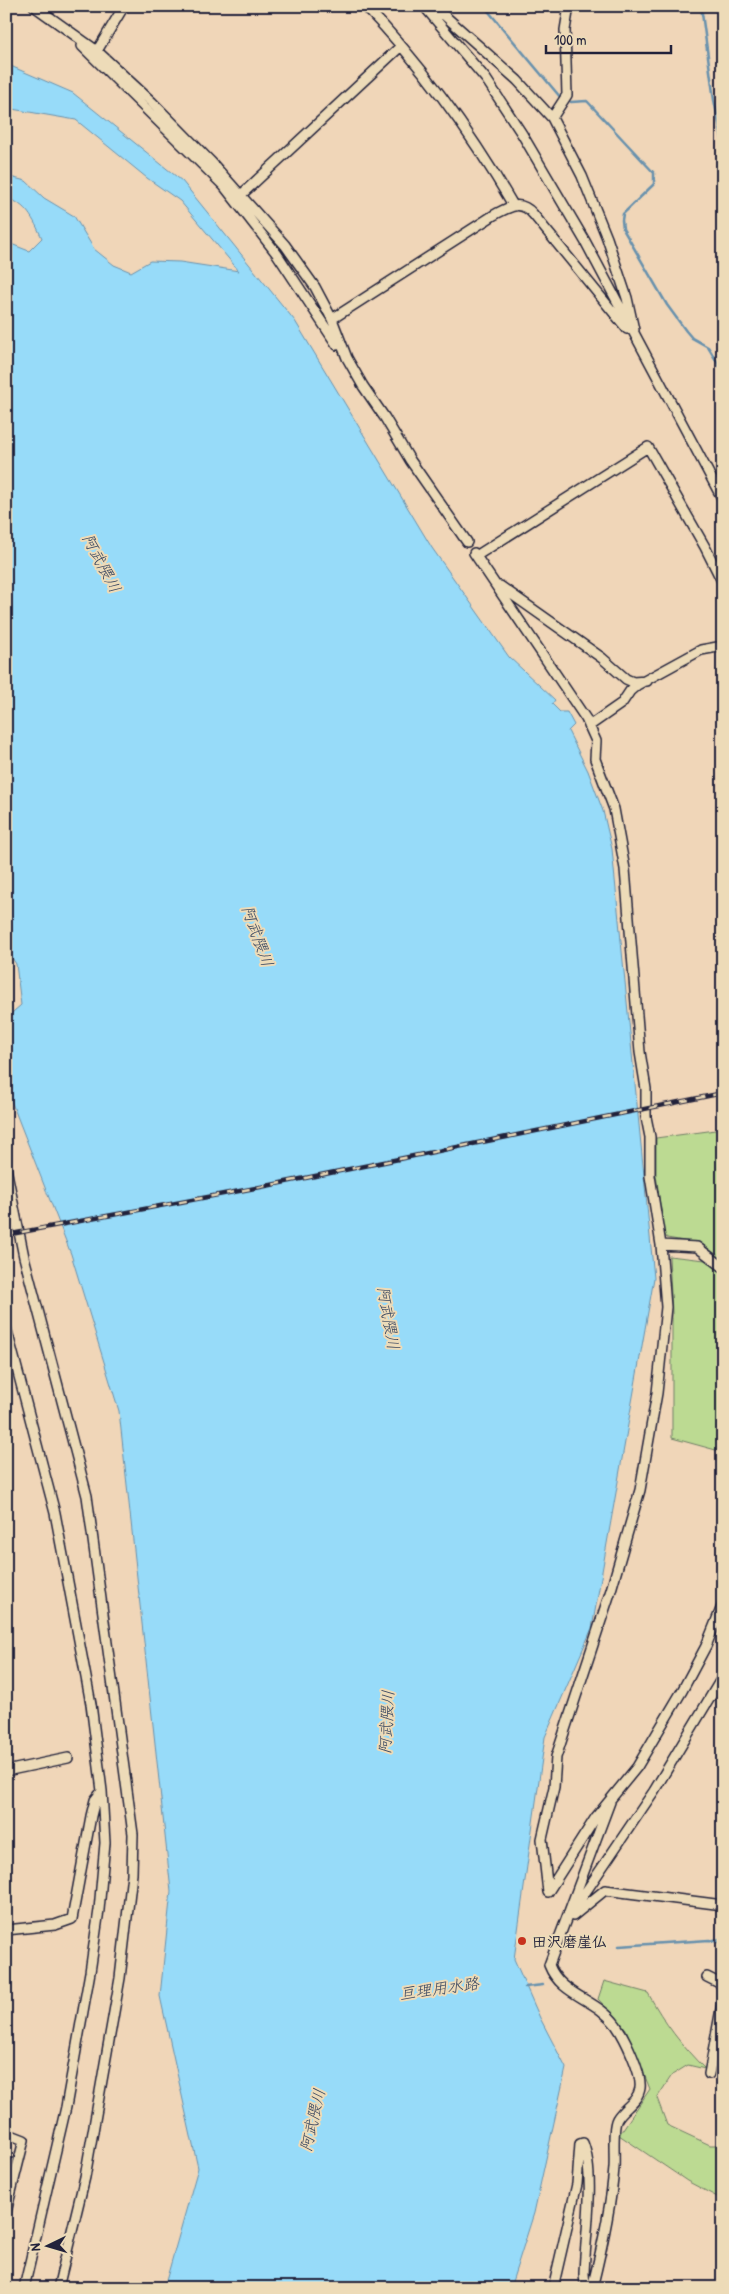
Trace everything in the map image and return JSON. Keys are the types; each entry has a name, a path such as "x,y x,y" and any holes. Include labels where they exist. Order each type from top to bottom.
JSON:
{"street":[{"path":"34,6 97,51 187,136 241,195 285,245 315,287 332,319 347,358"},
{"path":"97,51 124,6"},
{"path":"365,6 401,46 449,106 484,156 513,205"},
{"path":"424,6 486,79 507,110 585,241 723,500"},
{"path":"430,6 445,16 516,80 552,118 582,176 607,238 627,298 635,338"},
{"path":"552,118 567,95 564,41 570,6"},
{"path":"66,30 224,186 277,254 347,358 410,460 467,542"},
{"path":"241,195 401,46"},
{"path":"332,319 513,205 524,205 534,214 635,338"},
{"path":"723,583 705,547 648,447 475,555 590,726 596,741 595,759 614,809 625,869 640,1052 646,1089 646,1117 650,1137 650,1176 661,1245 666,1307 657,1393 640,1490 611,1590 556,1757 554,1788 542,1839 548,1892 596,1817 637,1767 706,1646 723,1604"},
{"path":"495,583 602,658 626,679 633,682 647,681"},
{"path":"590,726 622,703 630,690 701,650 723,646"},
{"path":"6,1168 24,1257 87,1496 130,1797 133,1834 132,1874 120,1978 84,2177 58,2288"},
{"path":"661,1245 697,1247 723,1267"},
{"path":"6,1327 56,1513 91,1704 102,1791 105,1843 99,1910 90,1972 66,2107 24,2288"},
{"path":"6,1355 18,1370"},
{"path":"563,1924 654,1791 723,1676"},
{"path":"6,1771 68,1758"},
{"path":"6,1930 55,1925 72,1919 91,1816 95,1800 102,1791"},
{"path":"552,2288 577,2184 578,2150 580,2144 583,2143 586,2150 588,2177 584,2274 585,2284 593,2287 606,2230 614,2168 617,2119 631,2103 640,2088 638,2072 616,2025 594,2003 569,1990 554,1978 550,1965 563,1924 610,1802"},
{"path":"563,1924 604,1890 723,1905"},
{"path":"707,1977 723,1985"},
{"path":"709,2074 723,1998"},
{"path":"6,2133 24,2140 6,2212"}],"green space":[{"path":"723,1129 723,1259 702,1244 667,1238 664,1234 656,1174 656,1138"},
{"path":"669,1256 705,1260 723,1273 723,1452 672,1438 672,1313"},
{"path":"604,1981 648,1993 674,2034 705,2069 688,2065 672,2075 657,2098 667,2125 710,2145 723,2145 723,2200 687,2181 619,2135 650,2089 626,2029 598,1999"}],"water":[{"name":"阿武隈川","path":"6,64 73,93 182,181 295,321 432,548 509,657 555,700 552,704 560,712 567,712 574,725 568,731 588,771 603,811 612,849 654,1278 592,1628 545,1737 514,1959 540,2018 566,2068 534,2213 510,2288 164,2288 198,2168 160,1996 171,1891 119,1411 71,1254 10,1098 6,1083 6,1018 21,1005 16,964 6,949 6,242 29,251 42,238 24,208 6,198 6,176 26,181 44,198 74,216 94,249 114,265 131,272 150,261 180,262 239,271 180,201 147,178 76,120 6,108"}],"waterway":[{"path":"484,6 561,98"},
{"path":"701,6 714,100 723,143"},
{"path":"571,102 587,101 654,173 654,184 623,214 623,229 667,305 692,338 708,347 722,370"},
{"name":"亘理用水路","path":"713,1940 723,1939"},
{"name":"亘理用水路","path":"619,1946 709,1940 723,1943"},
{"name":"亘理用水路","path":"525,1987 543,1985"}],"railway":[{"path":"6,1235 271,1185 723,1093"}],"place":[{"name":"田沢磨崖仏","path":"522,1941"}]}
